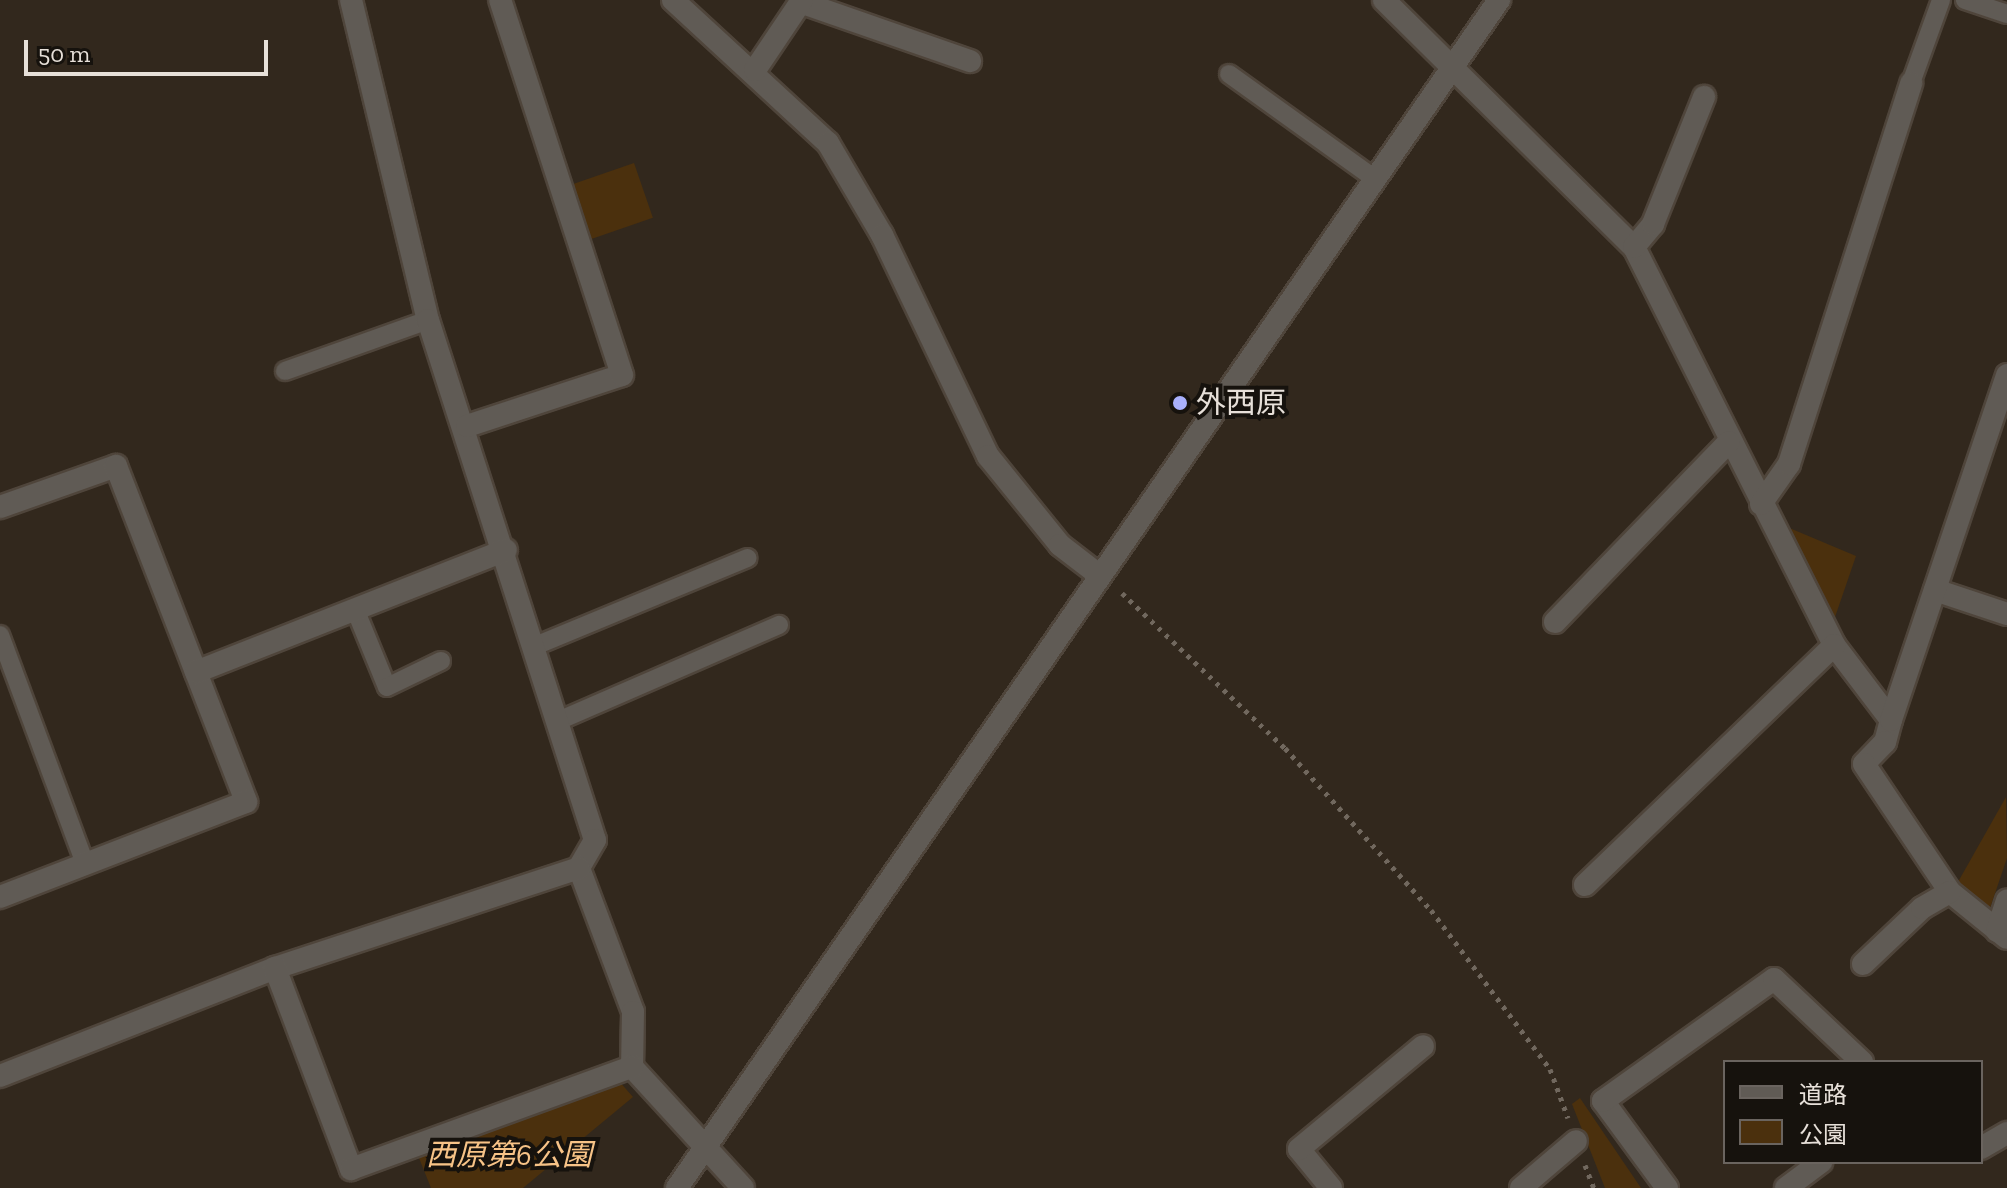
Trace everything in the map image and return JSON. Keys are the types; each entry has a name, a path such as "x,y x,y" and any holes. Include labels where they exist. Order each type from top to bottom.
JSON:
{"street":[{"path":"467,426 622,375 500,0"},
{"path":"673,0 755,70 828,143 882,235 988,456 1060,545 1099,575"},
{"path":"1384,0 1634,247 1729,442 1834,645 1891,720"},
{"path":"677,1188 1499,0"},
{"path":"0,1076 275,968 579,868 595,840 467,426 428,320 353,1"},
{"path":"755,70 803,1 970,61"},
{"path":"1761,504 1789,464 1911,83"},
{"path":"1634,247 1653,224 1704,97"},
{"path":"2002,934 1950,892 1864,764 1885,742 2007,375"},
{"path":"1555,622 1729,442"},
{"path":"0,507 116,466 246,802 0,897"},
{"path":"196,672 506,550"},
{"path":"1935,590 2007,614"},
{"path":"1585,885 1834,645"},
{"path":"579,868 633,1012 632,1067 703,1151 743,1188"},
{"path":"1863,964 1950,892"},
{"path":"2002,934 2007,901"},
{"path":"275,968 351,1169 632,1067"},
{"path":"1667,1188 1603,1101 1774,979 1860,1060"},
{"path":"1331,1188 1299,1149 1423,1046"},
{"path":"1983,1147 2007,1133"},
{"path":"1521,1188 1576,1141"},
{"path":"1786,1188 1818,1164"}],"lane":[{"path":"1911,83 1941,0"},
{"path":"1965,0 2007,14"},
{"path":"1229,74 1375,179"},
{"path":"285,371 428,320"},
{"path":"535,646 747,558"},
{"path":"355,609 387,687 441,661"},
{"path":"558,721 779,625"},
{"path":"0,635 85,864"}],"path":[{"path":"1099,575 1285,748 1431,910 1550,1069 1594,1188"}],"green space":[{"path":"634,163 653,218 591,239 573,184"},
{"path":"1787,527 1856,556 1835,617"},
{"path":"2006,797 2007,858 1989,911 1958,882"},
{"name":"西原第6公園","path":"618,1080 633,1097 523,1188 431,1188 417,1153"},
{"path":"1580,1098 1641,1188 1605,1188 1572,1104"}],"place":[{"name":"外西原","path":"1180,403"}]}
